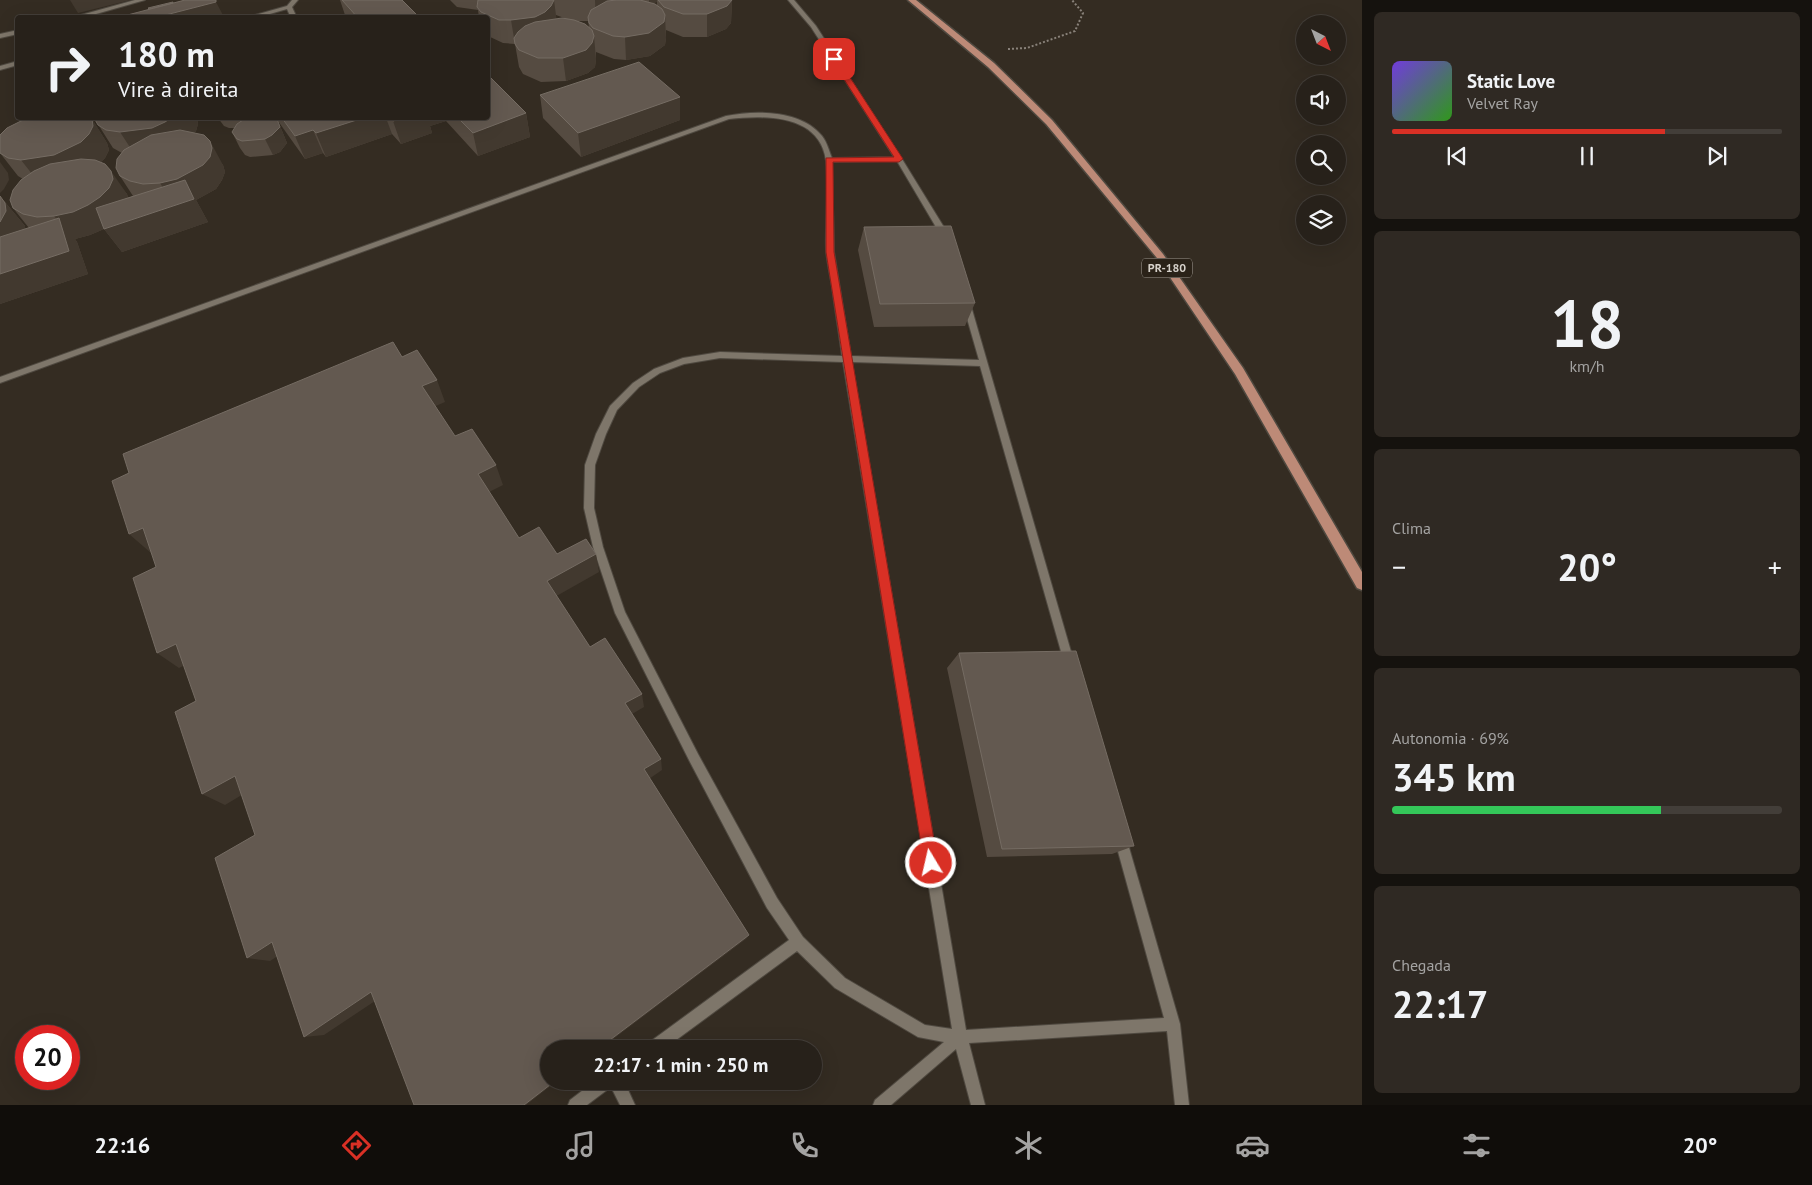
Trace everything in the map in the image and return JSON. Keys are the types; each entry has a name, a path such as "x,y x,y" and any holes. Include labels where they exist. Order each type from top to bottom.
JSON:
{"main road":[{"name":"PR-180","path":"912,0 991,65 1049,122 1160,256 1240,371 1362,584"}],"lane":[{"path":"84,15 142,0"},
{"path":"258,15 289,7 295,0"},
{"path":"791,0 813,26 899,159 950,245"},
{"path":"289,7 293,15"},
{"path":"0,36 15,33"},
{"path":"0,68 15,64"},
{"path":"0,380 728,117 759,114 783,117 805,125 820,138 829,160 830,252 847,360 960,1037 978,1105"},
{"path":"829,160 899,159"},
{"path":"963,291 1072,670"},
{"path":"984,363 720,356 683,362 657,371 636,384 613,408 600,434 590,465 589,508 598,547 620,613 694,758 772,903 798,942 840,983 923,1032 960,1037 1173,1024"},
{"path":"1116,823 1173,1024 1182,1105"},
{"path":"664,1040 798,942"},
{"path":"880,1105 960,1037"},
{"path":"575,1105 595,1090"},
{"path":"620,1090 628,1105"}],"path":[{"path":"968,46 1001,50 1027,48 1075,31 1083,13 1072,0"}],"building":[{"path":"185,0 216,0 216,2 166,15 128,15"},
{"path":"342,0 402,0 417,15 355,15"},
{"path":"478,0 554,0 545,12 535,17 511,20 499,20 481,12 477,7"},
{"path":"640,0 655,4 662,9 665,15 664,22 649,33 625,37 613,36 593,28 589,23 588,17 591,10 607,1"},
{"path":"658,0 732,0 727,6 707,14 683,14 664,7"},
{"path":"173,2 149,9 148,8"},
{"path":"562,18 585,24 592,30 594,36 592,43 586,50 563,58 538,58 519,50 515,44 514,38 525,26 535,22"},
{"path":"639,62 680,97 578,133 540,95"},
{"path":"490,77 526,113 473,133 460,120 490,120"},
{"path":"23,120 92,120 93,126 89,134 81,142 54,155 21,160 8,158 0,153 0,135 7,128"},
{"path":"95,120 168,120 152,128 120,132 106,130 98,125"},
{"path":"243,120 277,120 280,127 265,139 242,141 237,139 232,132 237,124"},
{"path":"283,120 357,120 316,133 313,130 295,136"},
{"path":"180,130 204,135 210,141 212,148 210,157 203,165 177,179 160,183 143,184 120,176 116,168 117,159 124,150 151,135"},
{"path":"81,159 95,160 105,164 111,171 113,179 109,188 100,197 73,212 54,216 37,217 23,214 13,208 10,200 13,190 21,180 34,171 50,164"},
{"path":"185,180 194,199 104,229 96,208"},
{"path":"0,196 5,203 6,211 0,222"},
{"path":"59,218 69,251 0,274 0,237"},
{"path":"951,226 975,303 880,304 864,227"},
{"path":"393,342 402,357 417,350 437,380 422,386 455,436 472,429 496,465 478,474 519,538 539,527 557,554 586,539 596,554 547,581 590,647 605,638 642,694 625,703 661,759 644,769 749,935 610,1040 540,1040 540,1090 543,1090 524,1105 414,1105 371,992 304,1037 272,942 247,958 215,858 255,835 235,776 202,794 175,712 196,701 176,644 157,653 133,578 156,567 143,528 129,534 112,481 129,473 123,454"},
{"path":"1076,651 1134,846 1002,849 959,653"}],"route":[{"path":"834,59 899,159 829,160 830,252 931,863"}]}
